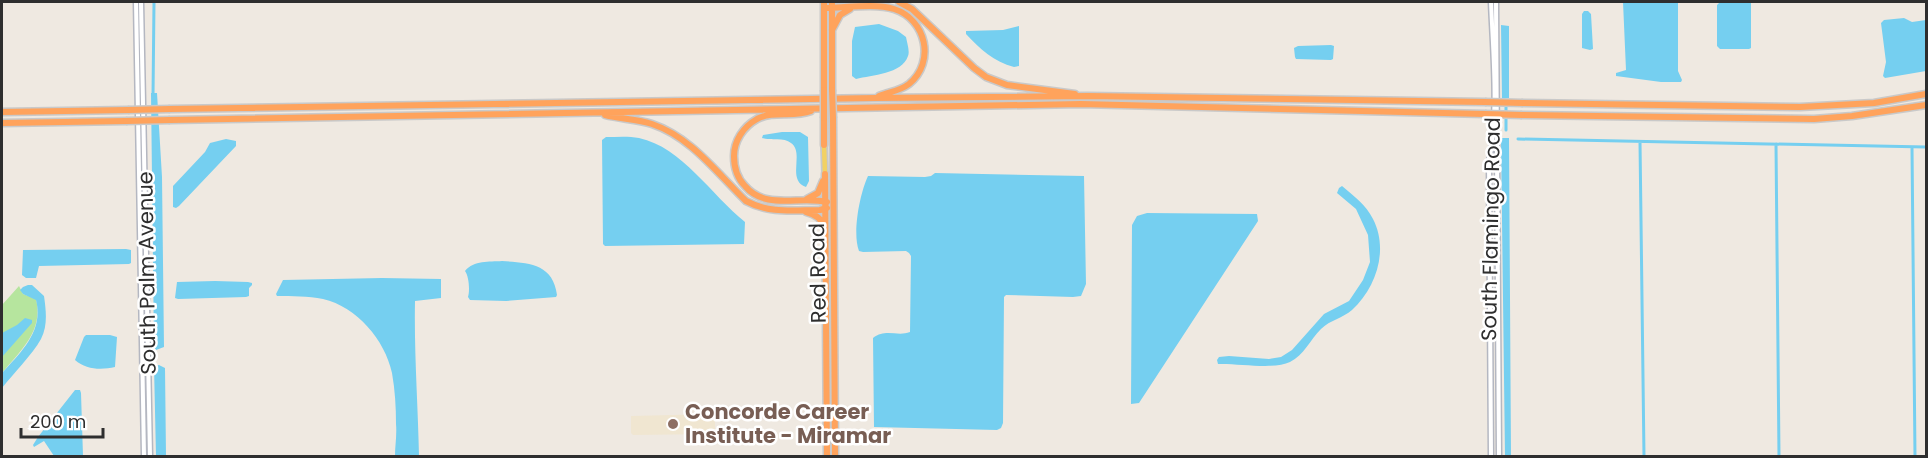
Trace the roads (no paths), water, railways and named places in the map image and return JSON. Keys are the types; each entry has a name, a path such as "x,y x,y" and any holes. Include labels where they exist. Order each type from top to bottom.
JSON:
{"highway":[{"path":"899,2 912,9 967,62 986,77 1007,85 1088,96"},
{"path":"824,5 885,8 901,12 916,24 924,40 924,57 915,78 902,88 876,98"},
{"name":"Red Road","path":"824,5 825,145"},
{"name":"Red Road","path":"832,5 835,456"},
{"path":"832,31 840,15 853,8"},
{"path":"2,112 1088,96 1800,107 1875,103 1926,94"},
{"path":"2,123 1081,104 1522,115 1814,118 1852,116 1926,105"},
{"path":"817,109 805,114 771,115 755,120 739,136 734,151 734,166 746,188 753,194 773,200 825,201 833,205"},
{"path":"599,113 644,121 674,134 696,150 747,201 755,206 771,210 800,210 825,209 833,205"},
{"path":"804,200 818,193 825,174"},
{"name":"Red Road","path":"825,174 826,456"},
{"path":"800,210 817,217 823,223 825,231"}],"main road":[{"path":"136,2 140,89"},
{"path":"140,89 141,2"},
{"name":"South Flamingo Road","path":"1491,2 1494,84 1493,135 1489,161 1491,456"},
{"name":"South Flamingo Road","path":"1496,2 1499,456"},
{"name":"South Palm Avenue","path":"140,89 144,456"},
{"name":"South Palm Avenue","path":"140,89 147,218 150,456"},
{"name":"Red Road","path":"825,145 825,174"}],"water":[{"path":"1623,2 1678,2 1678,71 1681,82 1661,82 1616,76 1616,73 1626,70"},
{"path":"1720,2 1751,2 1751,48 1720,49 1717,46 1717,5"},
{"path":"1584,11 1591,14 1593,49 1590,50 1582,48 1582,14"},
{"path":"1904,18 1912,22 1926,20 1926,71 1885,78 1883,76 1886,62 1881,23 1884,20"},
{"path":"879,24 898,31 906,37 908,56 900,67 878,75 856,79 852,76 852,41 855,27"},
{"path":"1501,25 1509,26 1509,98 1502,98"},
{"path":"1019,26 1019,66 1014,67 988,54 966,34 966,31 1003,30"},
{"path":"1298,46 1334,46 1331,60 1296,59 1295,57 1294,48"},
{"path":"151,93 157,93 162,177 164,347 156,350 154,347"},
{"path":"800,132 808,137 809,181 806,187 797,179 795,147 785,140 762,138 763,135"},
{"path":"606,137 639,138 669,151 745,222 744,244 605,246 603,244 602,140"},
{"path":"1502,138 1509,138 1511,456 1505,456 1501,141"},
{"path":"226,139 236,141 236,146 179,206 173,207 173,186 205,152 210,143"},
{"path":"935,173 1084,176 1086,284 1081,296 1006,295 1004,297 1003,423 997,430 874,427 873,338 887,333 910,332 911,256 906,251 859,251 856,234 862,192 868,176 925,177"},
{"path":"1342,186 1367,209 1378,231 1380,256 1378,268 1368,291 1352,310 1325,326 1290,362 1275,366 1218,364 1219,357 1269,359 1281,357 1292,350 1324,314 1349,301 1363,280 1370,262 1368,235 1356,209 1337,193"},
{"path":"1147,213 1257,214 1258,221 1139,403 1131,404 1132,225 1137,216"},
{"path":"23,250 131,250 131,263 129,264 39,266 36,278 26,278 22,275"},
{"path":"502,261 530,264 545,271 555,284 556,297 506,301 470,300 465,271 477,263"},
{"path":"441,279 441,298 415,301 419,456 395,456 396,411 392,373 383,349 368,327 347,309 335,303 317,298 277,296 276,294 283,280"},
{"path":"177,282 248,282 252,285 249,288 249,296 246,297 175,298"},
{"path":"32,285 44,296 45,329 33,351 2,388 2,373 29,340 37,322 36,300 23,294 20,290"},
{"path":"25,318 32,320 32,323 2,357 2,333"},
{"path":"86,335 117,337 115,367 94,368 84,366 75,360"},
{"path":"159,365 165,368 166,456 156,456 154,366"},
{"path":"75,390 80,390 81,393 83,456 54,456 44,441 34,447 38,437"}],"waterway":[{"path":"153,96 154,2"},
{"path":"1506,101 1506,130"},
{"path":"1518,139 1926,147"},
{"path":"1640,142 1644,456"},
{"path":"1776,144 1779,456"},
{"path":"1912,147 1915,456"}],"place":[{"name":"Concorde Career Institute - Miramar","path":"673,424"}]}
